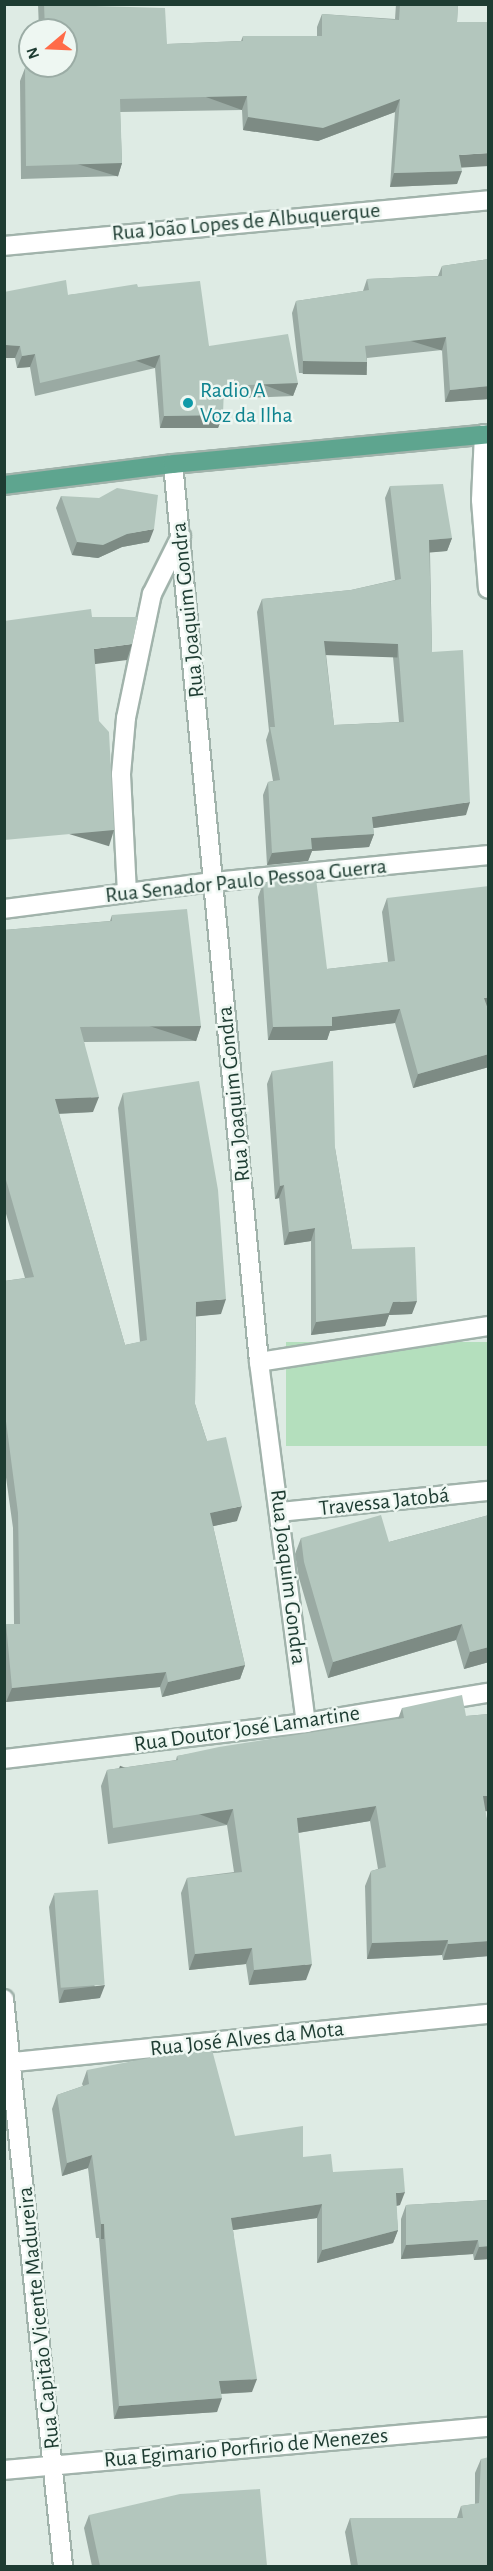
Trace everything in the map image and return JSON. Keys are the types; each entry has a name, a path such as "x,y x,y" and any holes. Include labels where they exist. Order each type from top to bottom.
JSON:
{"main road":[{"path":"4,485 173,464 486,434"}],"street":[{"name":"Rua João Lopes de Albuquerque","path":"4,246 489,200"},
{"path":"486,434 481,500 489,589"},
{"name":"Rua Joaquim Gondra","path":"173,464 259,1362 306,1723"},
{"path":"127,893 121,774 126,718 152,594 181,536"},
{"name":"Rua Senador Paulo Pessoa Guerra","path":"4,909 213,882 489,855"},
{"path":"259,1362 489,1326"},
{"name":"Travessa Jatobá","path":"280,1512 489,1491"},
{"name":"Rua Doutor José Lamartine","path":"4,1759 306,1723 489,1693"},
{"name":"Rua Capitão Vicente Madureira","path":"4,1999 8,2063 55,2466 63,2566"},
{"name":"Rua José Alves da Mota","path":"8,2063 489,2014"},
{"name":"Rua Egimario Porfirio de Menezes","path":"4,2470 489,2427"}],"green space":[{"path":"286,1342 488,1342 488,1446 286,1446"}],"building":[{"path":"44,4 165,8 167,44 243,41 243,36 322,36 322,14 399,20 400,4 458,4 457,22 489,22 489,153 459,155 462,171 394,173 400,99 323,128 248,117 247,96 120,99 122,163 26,166 25,78 78,78 78,18 45,18"},
{"path":"489,259 489,386 450,390 446,337 365,346 367,362 303,361 296,301 369,290 367,279 442,276 442,266"},
{"path":"66,280 68,295 137,284 138,287 200,281 209,346 288,334 298,383 224,386 223,415 164,416 160,355 40,383 35,354 22,356 20,346 6,345 4,292"},
{"path":"443,484 452,538 429,540 432,652 463,650 470,802 372,817 374,834 311,838 312,849 272,853 268,782 280,780 270,727 275,727 262,599 351,590 401,579 390,486","holes":["324,641 398,644 404,722 334,725"]},
{"path":"117,488 158,495 154,529 127,534 103,545 77,542 61,496 99,498"},
{"path":"91,609 92,617 138,617 132,644 94,649 99,721 109,732 114,830 4,840 4,621"},
{"path":"315,870 327,969 395,961 387,898 489,886 489,997 484,998 489,1012 489,1054 418,1074 400,1009 332,1017 332,1026 273,1027 263,883 273,880 273,874"},
{"path":"187,909 201,1026 80,1027 99,1097 55,1099 125,1345 147,1340 123,1093 199,1081 218,1190 226,1299 196,1302 195,1404 207,1441 226,1437 242,1506 210,1513 245,1665 168,1682 166,1672 12,1688 6,1624 20,1624 18,1513 4,1406 4,1281 34,1277 4,1173 4,930 112,921 112,915"},
{"path":"333,1061 335,1148 352,1249 415,1247 417,1301 393,1302 389,1313 316,1322 315,1228 289,1232 284,1185 280,1186 272,1071"},
{"path":"381,1515 389,1542 489,1515 489,1647 470,1652 462,1624 333,1662 304,1562 301,1538"},
{"path":"462,1695 466,1716 489,1714 489,1796 483,1796 489,1832 489,1941 448,1944 448,1940 372,1943 371,1871 386,1867 376,1806 297,1818 312,1964 254,1970 252,1948 195,1954 187,1878 242,1872 233,1809 113,1828 107,1770 178,1760 177,1756 219,1747 404,1718 402,1708"},
{"path":"98,1890 105,1985 61,1988 54,1893"},
{"path":"211,2046 235,2136 303,2126 303,2157 331,2154 333,2172 403,2168 405,2192 396,2193 398,2230 322,2250 322,2204 231,2218 257,2379 219,2381 222,2398 119,2406 104,2224 101,2224 92,2155 67,2163 57,2095 89,2084 87,2070"},
{"path":"489,2200 489,2246 479,2247 478,2240 406,2245 406,2205"},
{"path":"489,2457 489,2566 358,2566 350,2518 463,2518 461,2506 479,2503 481,2459"},
{"path":"260,2489 267,2566 100,2566 89,2515 180,2494"}],"place":[{"name":"Radio A Voz da Ilha","path":"188,403"}]}
